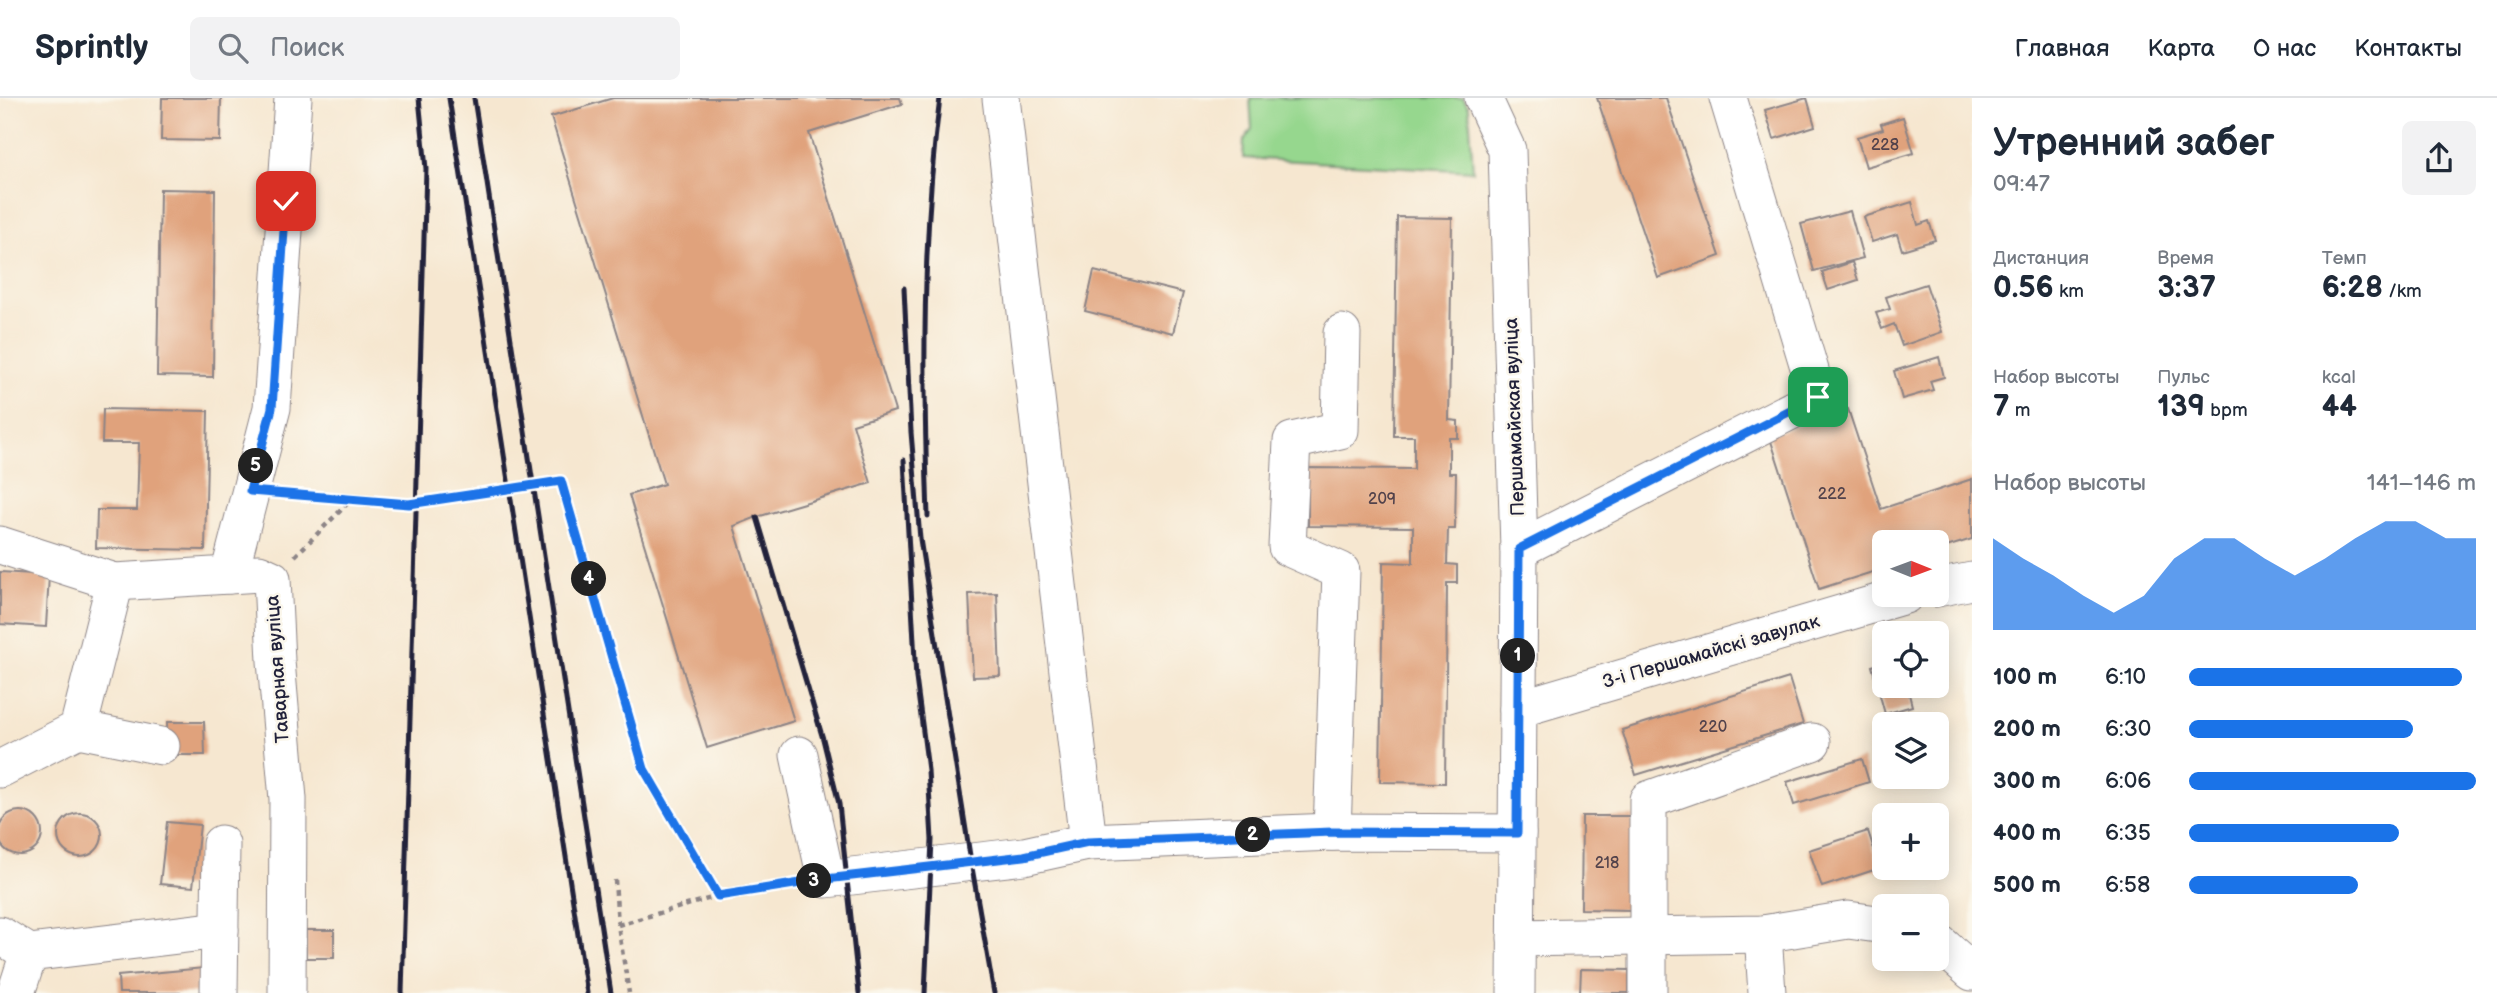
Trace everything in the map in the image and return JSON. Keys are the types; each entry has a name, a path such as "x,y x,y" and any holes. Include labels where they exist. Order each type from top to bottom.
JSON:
{"street":[{"path":"229,575 272,408 293,98"},
{"path":"1001,98 1088,842"},
{"name":"Першамайская вуліца","path":"1483,98 1507,150 1519,549 1516,993"},
{"path":"1519,549 1818,397 1728,98"},
{"path":"1332,832 1341,571 1287,547 1292,441 1340,430 1342,333"},
{"path":"0,545 115,582 78,729"},
{"name":"Таварная вуліца","path":"115,582 259,573 272,579 288,799 287,993"},
{"path":"1950,585 1972,581"},
{"name":"3-і Першамайскі завулак","path":"1518,709 1872,605"},
{"path":"0,769 78,729 161,746"},
{"path":"1648,993 1648,800 1812,742"},
{"path":"799,755 826,879 1024,856 1088,842 1332,832 1517,833"},
{"path":"219,993 221,844"},
{"path":"1516,938 1763,934 1848,920 1872,923"},
{"path":"16,993 15,944 220,930"},
{"path":"1763,934 1767,993"},
{"path":"1949,934 1972,938"},
{"path":"1949,952 1972,972"}],"path":[{"path":"250,491 409,504 561,481 644,769 718,896"},
{"path":"272,579 351,499"},
{"path":"618,925 718,896 826,879"},
{"path":"615,880 618,925 629,993"}],"green space":[{"path":"1250,98 1463,98 1469,108 1473,171 1243,158 1244,140 1252,129"}],"building":[{"path":"162,98 221,98 220,141 161,140"},
{"path":"613,98 900,98 902,104 809,133 895,411 853,424 871,483 734,526 794,721 707,748 629,495 664,484 551,117"},
{"path":"1597,98 1666,98 1720,256 1658,278"},
{"path":"1807,98 1815,126 1774,139 1765,110"},
{"path":"1903,117 1914,153 1866,167 1857,137 1883,129 1881,124"},
{"path":"160,189 215,190 213,377 157,376"},
{"path":"1912,202 1918,225 1929,221 1935,240 1902,250 1897,234 1872,242 1864,217"},
{"path":"1850,211 1863,258 1814,271 1801,224"},
{"path":"1397,217 1452,218 1449,420 1458,421 1458,438 1449,438 1449,473 1456,473 1455,529 1448,529 1447,564 1457,565 1457,583 1447,583 1445,783 1380,782 1383,562 1413,563 1413,527 1308,526 1308,468 1414,469 1414,436 1394,436"},
{"path":"1852,262 1858,280 1828,290 1822,272"},
{"path":"1094,271 1183,293 1173,333 1085,311"},
{"path":"1926,284 1942,332 1902,346 1894,324 1882,329 1876,313 1890,309 1886,297"},
{"path":"1939,357 1944,377 1930,381 1933,390 1902,399 1894,371"},
{"path":"103,409 208,411 205,550 96,548 97,510 137,510 139,443 102,443"},
{"path":"1848,409 1881,509 1972,479 1972,539 1950,546 1950,530 1872,530 1872,572 1819,589 1769,435"},
{"path":"0,572 49,575 46,627 0,624"},
{"path":"997,593 1000,676 973,677 969,594"},
{"path":"1789,678 1803,724 1636,775 1622,730"},
{"path":"1881,698 1910,698 1912,706 1884,712"},
{"path":"167,722 204,722 205,755 168,755"},
{"path":"1862,759 1869,782 1794,805 1787,782"},
{"path":"12,813 28,813 40,825 40,841 28,853 12,853 0,841 0,825"},
{"path":"80,813 96,819 102,835 96,851 80,857 64,851 58,835 64,819"},
{"path":"1582,816 1633,816 1632,910 1581,909"},
{"path":"167,822 200,825 193,887 160,884"},
{"path":"1868,831 1872,843 1872,871 1822,887 1809,850"},
{"path":"306,930 334,930 334,958 306,958"},
{"path":"204,968 207,993 119,993 118,976"},
{"path":"1581,969 1629,970 1629,993 1580,993"}],"railway":[{"path":"402,993 426,169 419,98"},
{"path":"449,98 587,993"},
{"path":"474,98 611,993"},
{"path":"928,516 925,307 930,202 940,98"},
{"path":"904,288 911,432 920,539 994,993"},
{"path":"904,460 916,678 928,770 932,840 925,993"},
{"path":"757,517 823,739 839,804 859,993"}],"route":[{"path":"286,201 272,408 250,491 409,504 561,481 644,769 718,896 826,879 1024,856 1088,842 1332,832 1517,833 1519,549 1818,397"}]}
